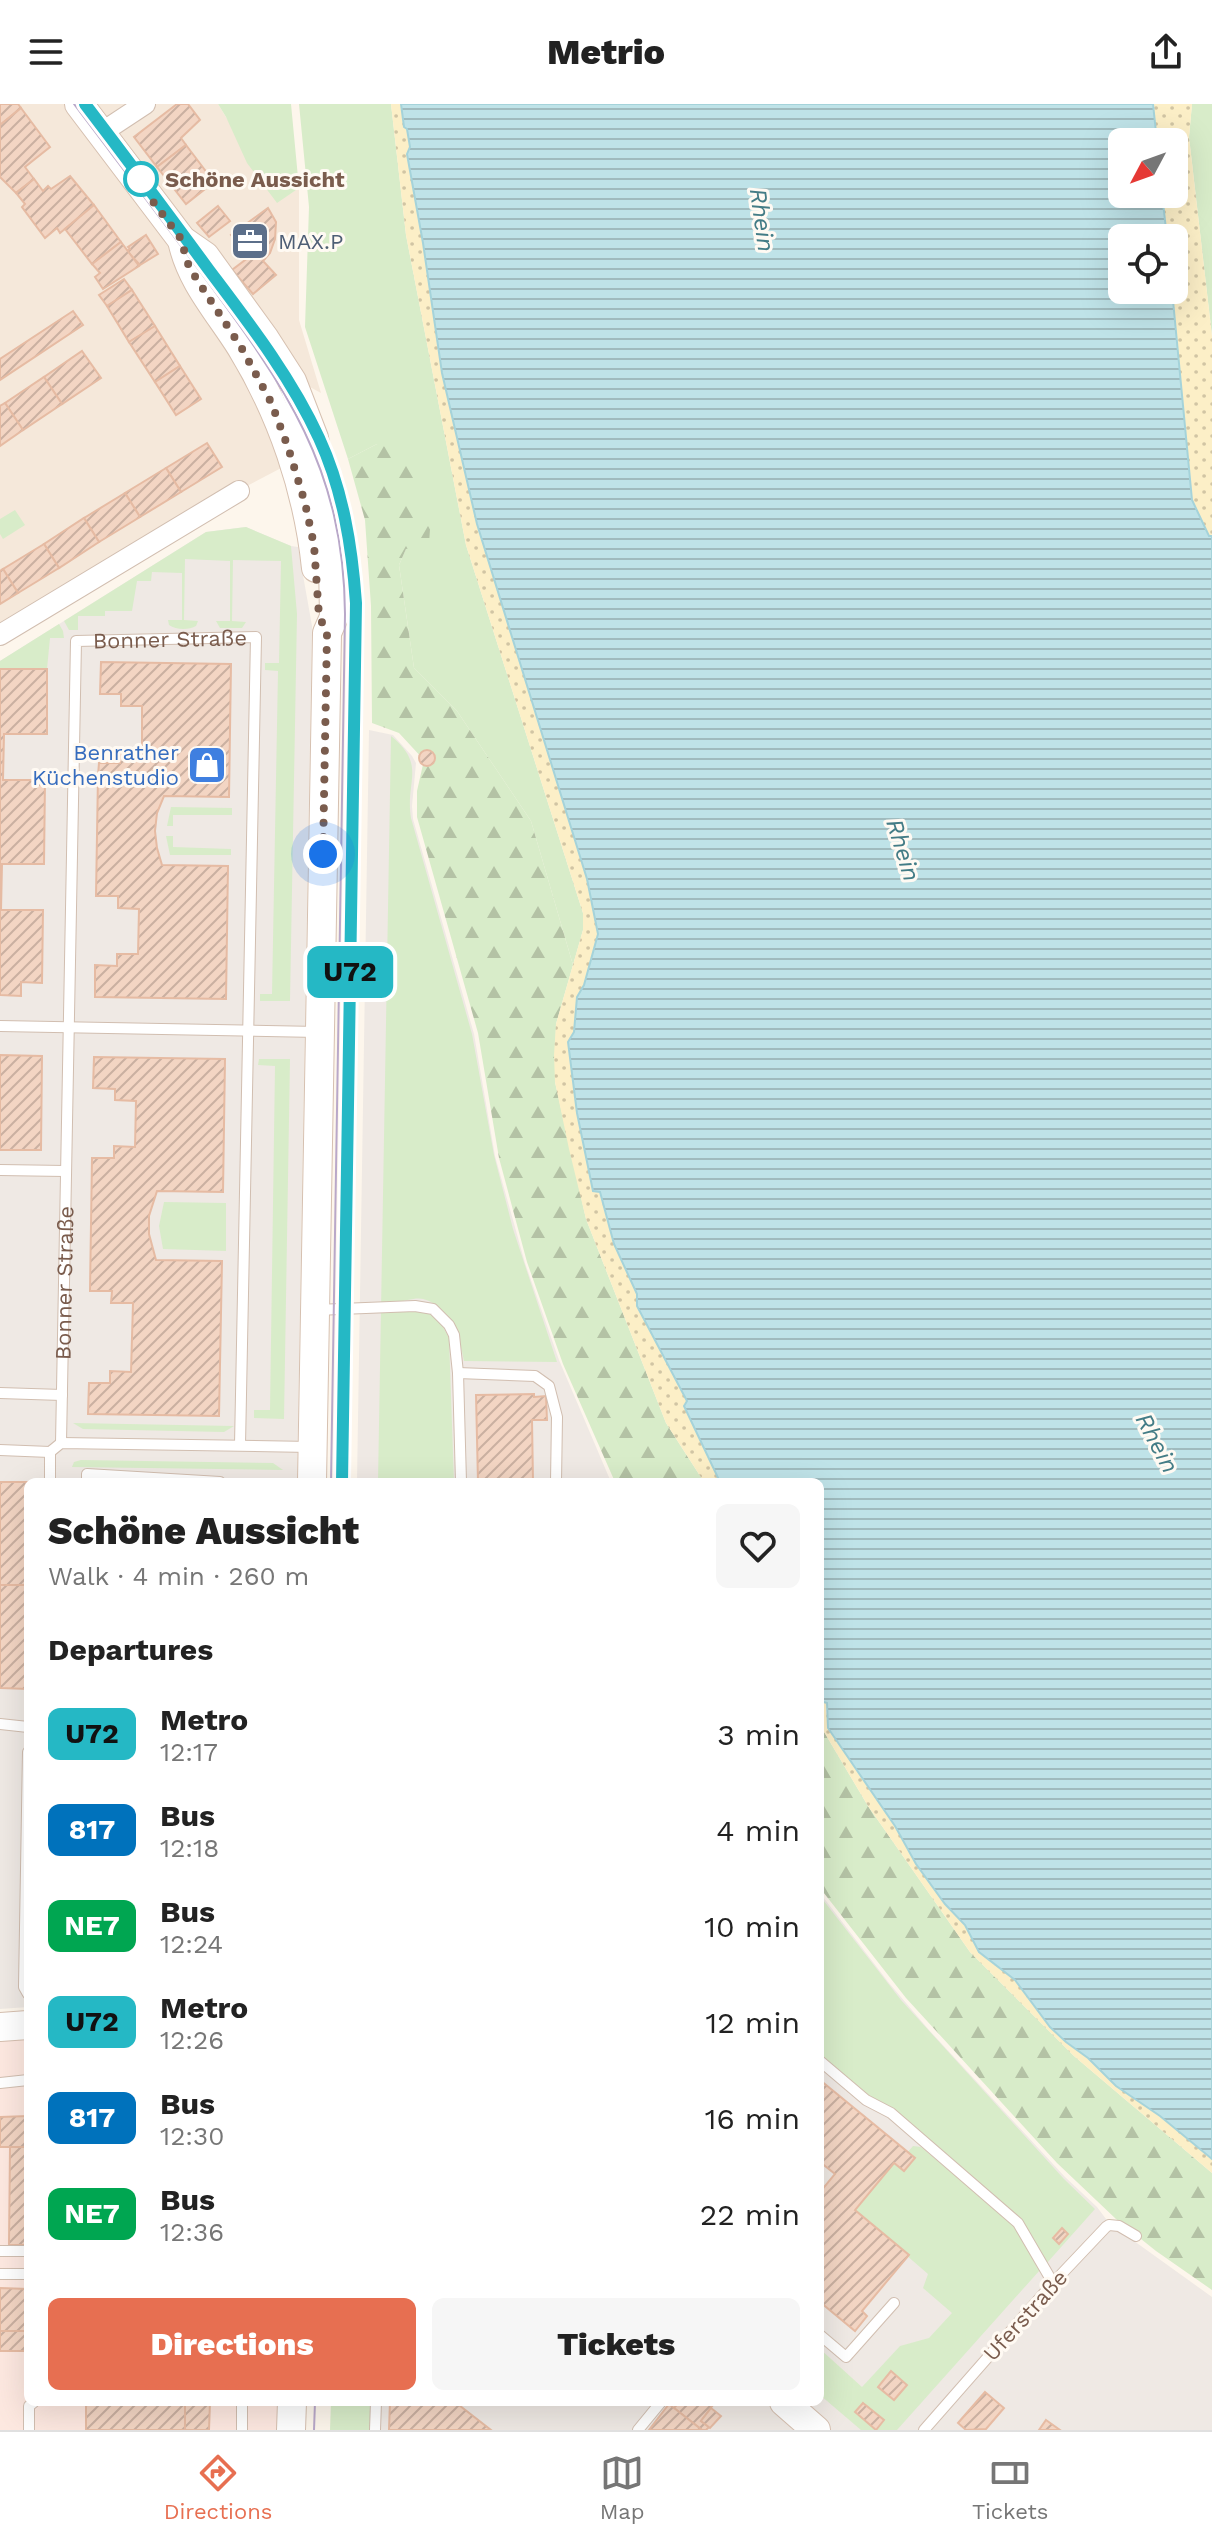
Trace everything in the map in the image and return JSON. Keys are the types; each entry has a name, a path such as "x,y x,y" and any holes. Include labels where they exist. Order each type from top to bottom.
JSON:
{"main road":[{"path":"79,104 182,240 205,256 292,381 319,616 327,633 312,1478"},
{"path":"0,2027 24,2025"},
{"path":"291,2430 292,2406"},
{"path":"789,2406 816,2430"}],"street":[{"path":"101,133 145,104"},
{"path":"0,635 239,491"}],"lane":[{"name":"Bonner Straße","path":"61,1443 76,641 256,637 240,1445"},
{"path":"0,1026 320,1032"},
{"path":"0,1170 65,1171"},
{"path":"315,1310 415,1306 433,1309 449,1325 454,1335 458,1373 461,1478"},
{"path":"458,1373 535,1376 549,1386 557,1417 556,1478"},
{"path":"0,1393 62,1395"},
{"path":"0,1450 50,1452 61,1443 311,1447"},
{"path":"50,1452 50,1478"},
{"path":"87,1478 87,1474 154,1478"},
{"path":"0,1724 24,1727"},
{"path":"824,2064 866,2100 891,2113 1018,2223 1053,2283"},
{"path":"0,2083 24,2080"},
{"name":"Uferstraße","path":"924,2430 1053,2283 1109,2225 1119,2226 1136,2236"},
{"path":"0,2251 24,2251"},
{"path":"0,2274 24,2274"},
{"path":"824,2338 846,2357 894,2303"},
{"path":"29,2406 29,2430"},
{"path":"242,2406 242,2430"},
{"path":"375,2430 376,2406"},
{"path":"638,2430 658,2406"}],"shaded area":[{"path":"0,104 65,104 172,245 233,341 285,466 211,505 0,631"},
{"path":"94,104 218,104 277,202 299,188 299,320 321,393 308,386"},
{"path":"246,527 298,547 312,626 297,1478 24,1478 24,2007 0,2009 0,661 206,532"},
{"path":"369,730 393,735 416,763 413,819 474,1034 495,1156 525,1263 559,1360 609,1478 357,1478"},
{"path":"824,1898 929,2030 1109,2223 1212,2297 1212,2430 830,2430 802,2406 824,2406"},
{"path":"24,2036 24,2406 288,2406 287,2430 0,2430 0,2038"},
{"path":"381,2406 773,2406 802,2430 381,2430"}],"green space":[{"path":"218,104 291,104 299,188 277,203 247,163"},
{"path":"299,104 391,104 406,235 466,545 583,913 583,930 573,965 531,821 457,711 414,668 399,565 406,549 377,444 348,459 305,327 309,207"},
{"path":"1192,104 1212,104 1212,336 1189,137"},
{"path":"377,444 408,454 430,529 429,544 406,549 399,565 414,668 457,711 531,821 573,965 556,1024 555,1082 586,1219 666,1423 701,1478 613,1478 563,1364 527,1262 499,1158 478,1033 417,817 417,791 424,760 399,733 372,723 371,606 365,520 348,459"},
{"path":"15,510 25,525 3,539 0,519"},
{"path":"246,527 291,546 297,614 290,1001 260,1001 260,994 272,994 278,671 265,670 265,663 279,663 281,561 233,560 232,621 246,622 242,628 220,628 216,621 230,621 230,561 185,559 184,620 198,621 196,626 182,629 169,625 168,620 182,620 182,573 152,572 151,581 137,581 132,611 105,611 105,616 78,616 78,630 69,630 64,621 206,532"},
{"path":"59,624 64,638 50,638 47,669 0,669 0,661"},
{"path":"391,736 402,746 412,765 411,818 472,1034 494,1155 513,1229 557,1362 464,1361 452,1324 440,1308 420,1299 397,1302 397,1312 428,1311 441,1323 449,1338 454,1478 378,1478"},
{"path":"171,807 232,808 232,815 173,815 173,826 167,826"},
{"path":"166,836 173,836 173,847 231,849 231,855 170,855"},
{"path":"259,1059 290,1059 284,1419 254,1418 254,1410 270,1410 275,1066 258,1065"},
{"path":"164,1202 226,1203 226,1251 163,1249 159,1226"},
{"path":"73,1423 234,1426 224,1432 83,1429"},
{"path":"74,1462 273,1463 283,1470 72,1467"},
{"path":"824,1732 868,1806 970,1952 1074,2056 1212,2173 1212,2290 1116,2219 1057,2163 906,1998 824,1893"},
{"path":"824,1901 901,2000 1095,2209 1046,2264 1022,2221 824,2060"},
{"path":"913,2146 921,2147 1015,2225 1040,2270 897,2430 861,2430 824,2398 824,2353 862,2387 900,2346 929,2338 952,2313 923,2288 928,2274 853,2209 893,2163 902,2170 912,2158 907,2153"},
{"path":"331,2406 374,2406 374,2430 330,2430"}],"sand":[{"path":"391,104 401,104 404,127 407,129 410,147 407,154 442,373 477,524 587,879 598,934 584,985 577,997 574,1032 577,1113 593,1191 599,1192 614,1244 637,1294 637,1306 687,1401 684,1406 718,1478 701,1478 666,1423 586,1219 555,1082 554,1055 556,1024 583,930 583,913 466,545 406,235"},
{"path":"1153,104 1192,104 1189,137 1212,336 1212,536 1209,537 1192,501 1173,304 1188,304 1188,224 1165,224 1164,208 1188,208 1188,128 1156,128"},
{"path":"824,1702 856,1770 895,1826 916,1864 945,1904 965,1925 979,1952 1015,1980 1050,2027 1066,2042 1088,2058 1116,2086 1160,2116 1212,2159 1212,2173 1074,2056 970,1952 868,1806 824,1732"}],"water":[{"name":"Rhein","path":"401,104 1153,104 1156,128 1108,128 1108,208 1164,208 1165,224 1108,224 1108,304 1173,304 1192,500 1209,536 1212,536 1212,2159 1160,2116 1116,2086 1050,2027 1015,1980 979,1952 965,1925 945,1904 916,1864 895,1826 828,1728 827,1703 824,1702 824,1478 718,1478 684,1406 687,1401 637,1306 637,1294 614,1244 600,1192 593,1191 577,1113 568,1042 574,1032 577,997 584,985 598,934 587,879 477,524 442,373 407,154 410,147 404,127"}],"building":[{"path":"0,104 18,104 21,108 0,125"},
{"path":"177,104 188,104 200,120 181,138 186,145 157,167 134,137"},
{"path":"21,108 50,147 25,167 34,179 16,193 0,177 0,125"},
{"path":"186,145 214,182 186,204 157,167"},
{"path":"70,176 94,205 60,233 57,228 45,238 22,207 25,204 16,193 34,179 43,191"},
{"path":"94,205 121,242 92,264 65,229"},
{"path":"218,206 230,221 209,237 197,223"},
{"path":"268,208 276,222 275,239 263,261 276,275 253,294 232,270 249,257 231,235"},
{"path":"146,235 158,254 140,265 127,251 130,249 128,247"},
{"path":"121,242 139,266 103,289 95,277 100,273 92,264"},
{"path":"124,279 132,290 107,306 99,295"},
{"path":"132,290 155,326 129,342 107,306"},
{"path":"73,311 83,325 0,380 0,359"},
{"path":"155,326 180,366 155,382 129,342"},
{"path":"82,351 101,378 62,404 44,377"},
{"path":"180,366 201,399 176,415 155,382"},
{"path":"44,377 62,404 23,430 5,403"},
{"path":"5,403 23,430 0,446 0,406"},
{"path":"207,443 222,467 181,492 166,468"},
{"path":"166,468 181,492 140,517 125,493"},
{"path":"125,493 140,517 99,542 84,518"},
{"path":"84,518 99,542 59,568 44,544"},
{"path":"44,544 59,568 18,593 3,569"},
{"path":"3,569 18,593 0,604 0,571"},
{"path":"101,662 231,664 229,797 164,796 157,813 155,831 162,865 228,866 226,999 95,997 95,965 117,966 117,954 138,954 139,909 118,908 118,896 96,896 99,763 120,763 120,752 142,752 142,706 121,706 121,694 100,694"},
{"path":"0,669 47,669 47,734 4,734 3,780 45,780 44,864 2,864 1,910 43,910 42,983 21,982 21,996 0,995"},
{"path":"427,750 433,752 433,764 427,766 421,764 419,758 421,752"},
{"path":"0,1055 42,1056 41,1150 0,1150"},
{"path":"94,1057 225,1059 223,1192 157,1191 149,1216 149,1234 156,1260 222,1261 219,1416 88,1414 89,1383 110,1383 110,1371 131,1372 133,1303 111,1303 112,1291 90,1291 92,1158 114,1158 114,1146 135,1147 136,1101 115,1100 115,1089 93,1088"},
{"path":"476,1395 546,1396 547,1420 532,1420 533,1478 478,1478"},
{"path":"0,1482 24,1482 24,1585 0,1585"},
{"path":"0,1585 24,1585 24,1689 0,1688"},
{"path":"824,2083 915,2158 904,2171 894,2163 855,2210 909,2255 862,2311 867,2316 855,2331 824,2305 824,2187 835,2174 824,2165"},
{"path":"24,2116 24,2147 0,2147 0,2117"},
{"path":"10,2147 24,2147 24,2245 9,2245"},
{"path":"1062,2228 1068,2234 1059,2244 1053,2238"},
{"path":"0,2288 24,2289 24,2331 0,2331"},
{"path":"0,2331 24,2331 24,2351 0,2351"},
{"path":"891,2371 907,2385 894,2400 878,2387"},
{"path":"985,2392 1004,2408 986,2429 966,2430 958,2423"},
{"path":"863,2403 884,2420 876,2430 855,2412"},
{"path":"86,2406 185,2406 185,2430 86,2430"},
{"path":"185,2406 210,2406 209,2430 185,2430"},
{"path":"390,2406 460,2406 491,2430 389,2430"},
{"path":"667,2406 672,2406 702,2430 649,2430"},
{"path":"712,2406 701,2421 709,2427 702,2430 674,2408"},
{"path":"711,2408 721,2416 710,2428 701,2421"},
{"path":"1046,2420 1060,2430 1039,2430"}],"tram line":[{"path":"74,104 259,354 304,431 334,515 342,562 345,614 331,1478"},
{"path":"314,2430 315,2406"}],"metro line":[{"name":"U72","path":"85,104 286,377 319,438 346,518 356,603 342,1478"}],"place":[{"name":"Schöne Aussicht","path":"141,179"},
{"name":"MAX.P","path":"250,241"},
{"name":"Benrather Küchenstudio","path":"207,765"}],"route":[{"path":"141,179 139,183 182,240 186,260 194,275 241,347 271,402 305,503 314,545 319,616 327,633 323,854"}]}
